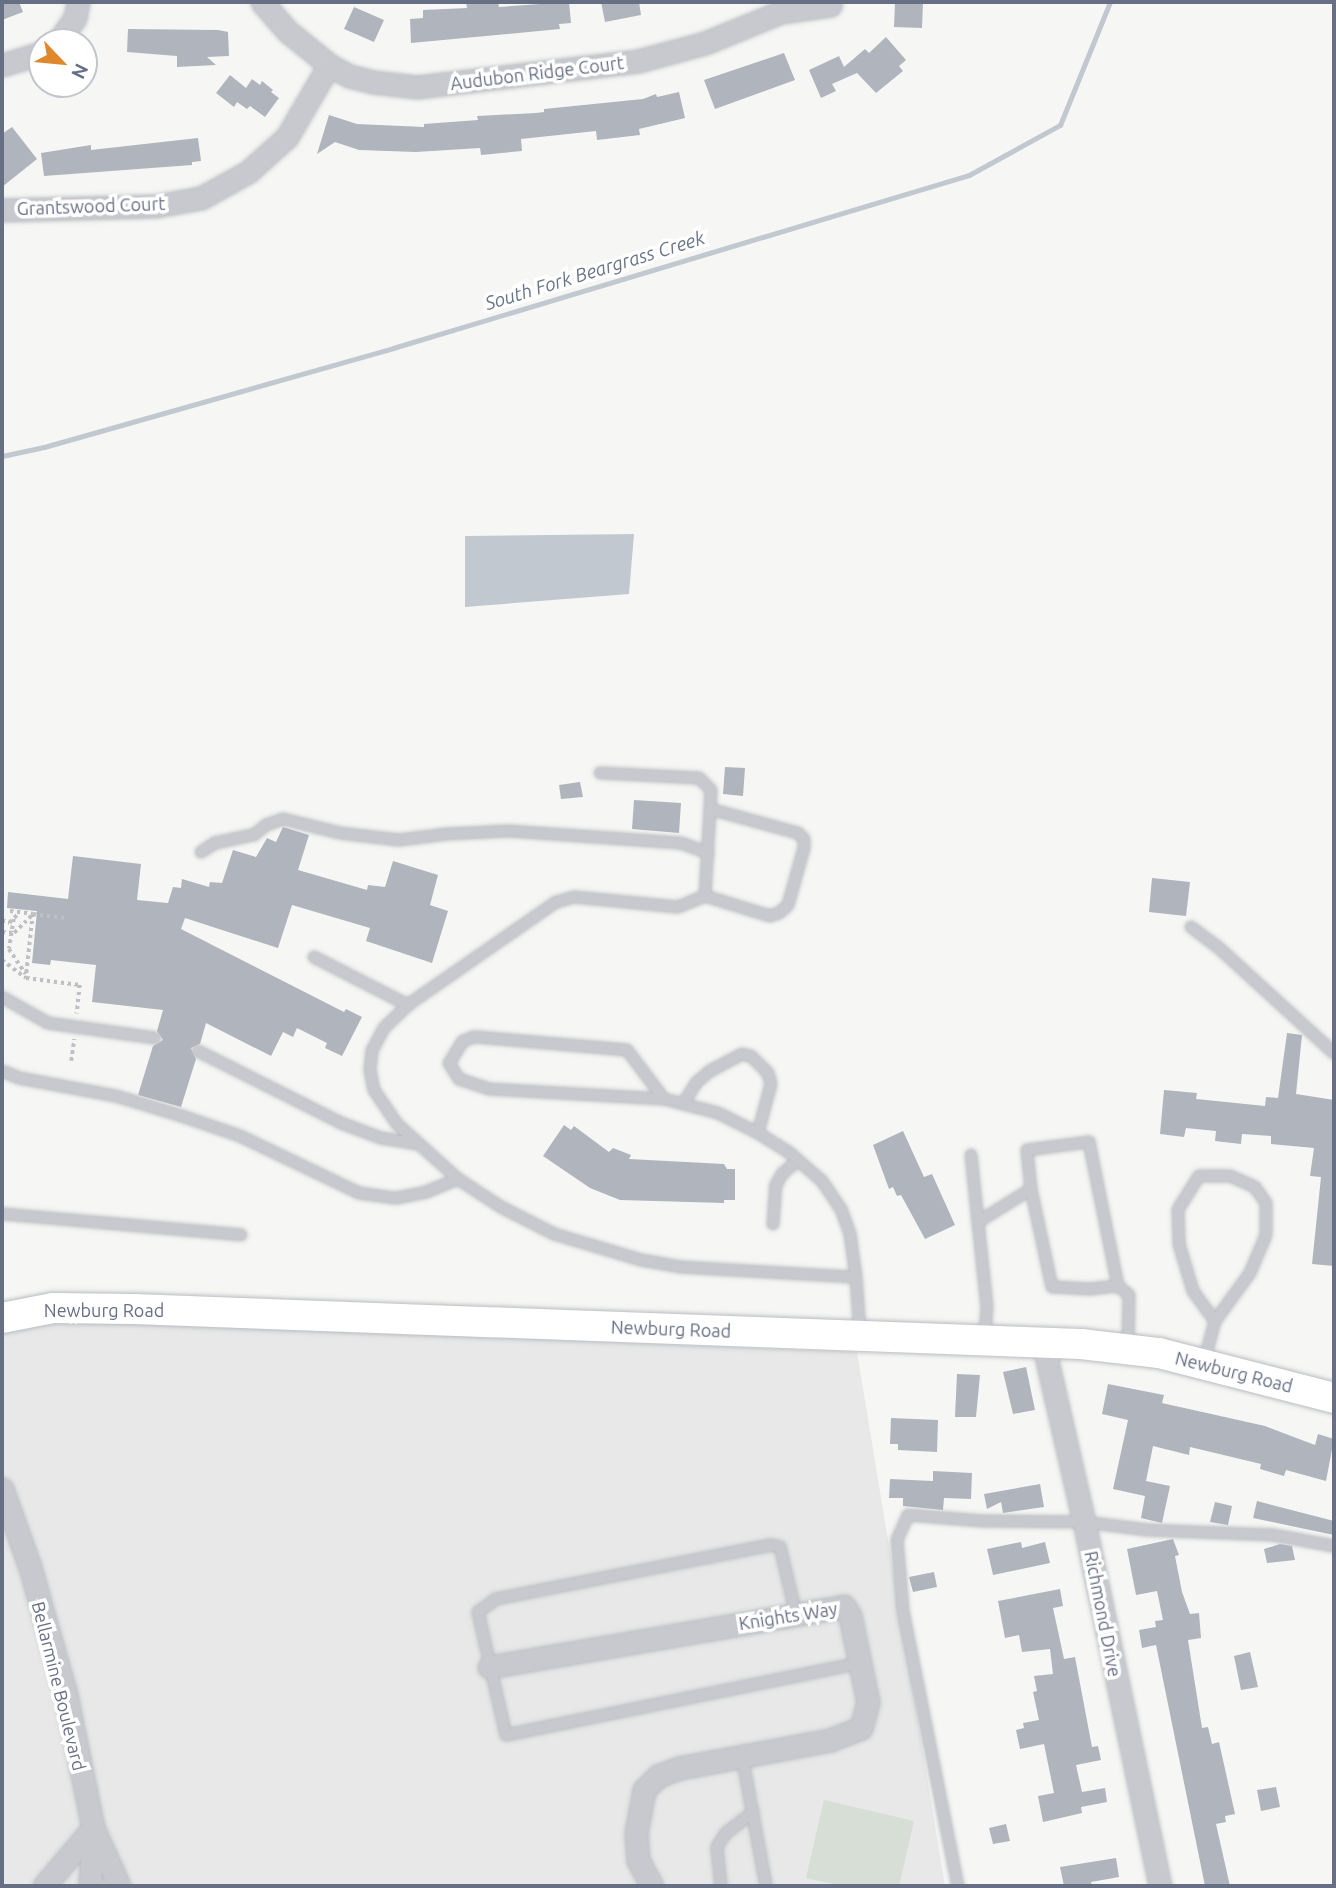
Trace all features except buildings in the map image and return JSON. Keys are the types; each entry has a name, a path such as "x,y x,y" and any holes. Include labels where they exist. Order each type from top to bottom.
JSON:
{"main road":[{"name":"Newburg Road","path":"2,1318 53,1308 134,1309 1042,1342 1128,1348 1203,1364 1334,1398"}],"street":[{"path":"68,28 75,18 78,2"},
{"name":"Audubon Ridge Court","path":"262,2 286,30 329,65 361,79 417,87 592,67 679,52 781,12 831,5"},
{"path":"2,65 28,57"},
{"name":"Grantswood Court","path":"2,210 156,206 201,198 248,172 287,137 329,65"},
{"name":"Richmond Drive","path":"1042,1342 1084,1522 1160,1886"},
{"name":"Bellarmine Boulevard","path":"2,1489 30,1567 66,1695 93,1828 90,1886"},
{"name":"Knights Way","path":"489,1667 844,1606 850,1616 868,1702 861,1728 830,1740 679,1768 659,1776 644,1790 636,1833 638,1860 652,1886"},
{"path":"44,1886 93,1828 119,1886"}],"lane":[{"path":"600,773 699,778 711,790 705,896"},
{"path":"710,809 798,833 804,839 804,848 788,905 779,914 770,916 705,896 678,907 574,897 556,902 408,1005 384,1028 372,1051 370,1070 374,1090 397,1124 458,1179 501,1208 554,1234 641,1260 680,1267 856,1278"},
{"path":"201,852 215,843 254,835 266,825 283,819 340,833 400,840 447,834 509,831 681,843 708,853"},
{"path":"1191,927 1248,974 1334,1053"},
{"path":"314,957 408,1005"},
{"path":"2,997 48,1023 155,1038"},
{"path":"664,1099 627,1049 474,1037 463,1041 449,1063 459,1079 489,1089 664,1099 718,1113 758,1133 798,1160 822,1181 841,1209 849,1234 856,1278 860,1335"},
{"path":"198,1051 341,1123 381,1138 419,1144"},
{"path":"683,1104 696,1083 710,1071 741,1054 751,1056 768,1073 771,1084 758,1133"},
{"path":"2,1072 19,1078 116,1096 182,1116 240,1136 359,1193 396,1198 426,1192 458,1179"},
{"path":"1118,1286 1091,1289 1052,1287 1031,1189 1027,1150 1089,1142 1118,1286 1129,1296 1128,1348"},
{"path":"971,1154 987,1306 984,1340"},
{"path":"773,1224 776,1185 782,1174 798,1160"},
{"path":"1203,1364 1214,1321 1250,1273 1266,1235 1266,1203 1255,1186 1230,1176 1199,1176 1178,1210 1179,1244 1193,1291 1214,1321"},
{"path":"978,1222 1031,1189"},
{"path":"2,1214 241,1235"},
{"path":"958,1886 903,1610 897,1540 908,1515 983,1521 1070,1524 1084,1522 1147,1530 1273,1535 1334,1546"},
{"path":"796,1614 780,1547 771,1545 743,1553 496,1599 478,1612 506,1735 859,1662"},
{"path":"742,1756 766,1886"},
{"path":"721,1886 717,1847 725,1834 753,1812"}],"path":[{"path":"10,911 65,918"},
{"path":"2,920 9,923 20,913"},
{"path":"2,932 12,933 33,914"},
{"path":"26,976 33,914"},
{"path":"14,919 9,949 26,976"},
{"path":"2,948 9,949"},
{"path":"2,960 26,976 80,985 71,1061"}],"shaded area":[{"path":"634,534 629,594 465,607 465,536"},
{"path":"59,1315 260,1328 857,1352 945,1886 2,1886 2,1326"},
{"path":"824,1800 914,1821 899,1886 843,1886 806,1878"}],"waterway":[{"name":"South Fork Beargrass Creek","path":"2,456 44,447 393,348 969,175 1060,125 1110,2"}]}
